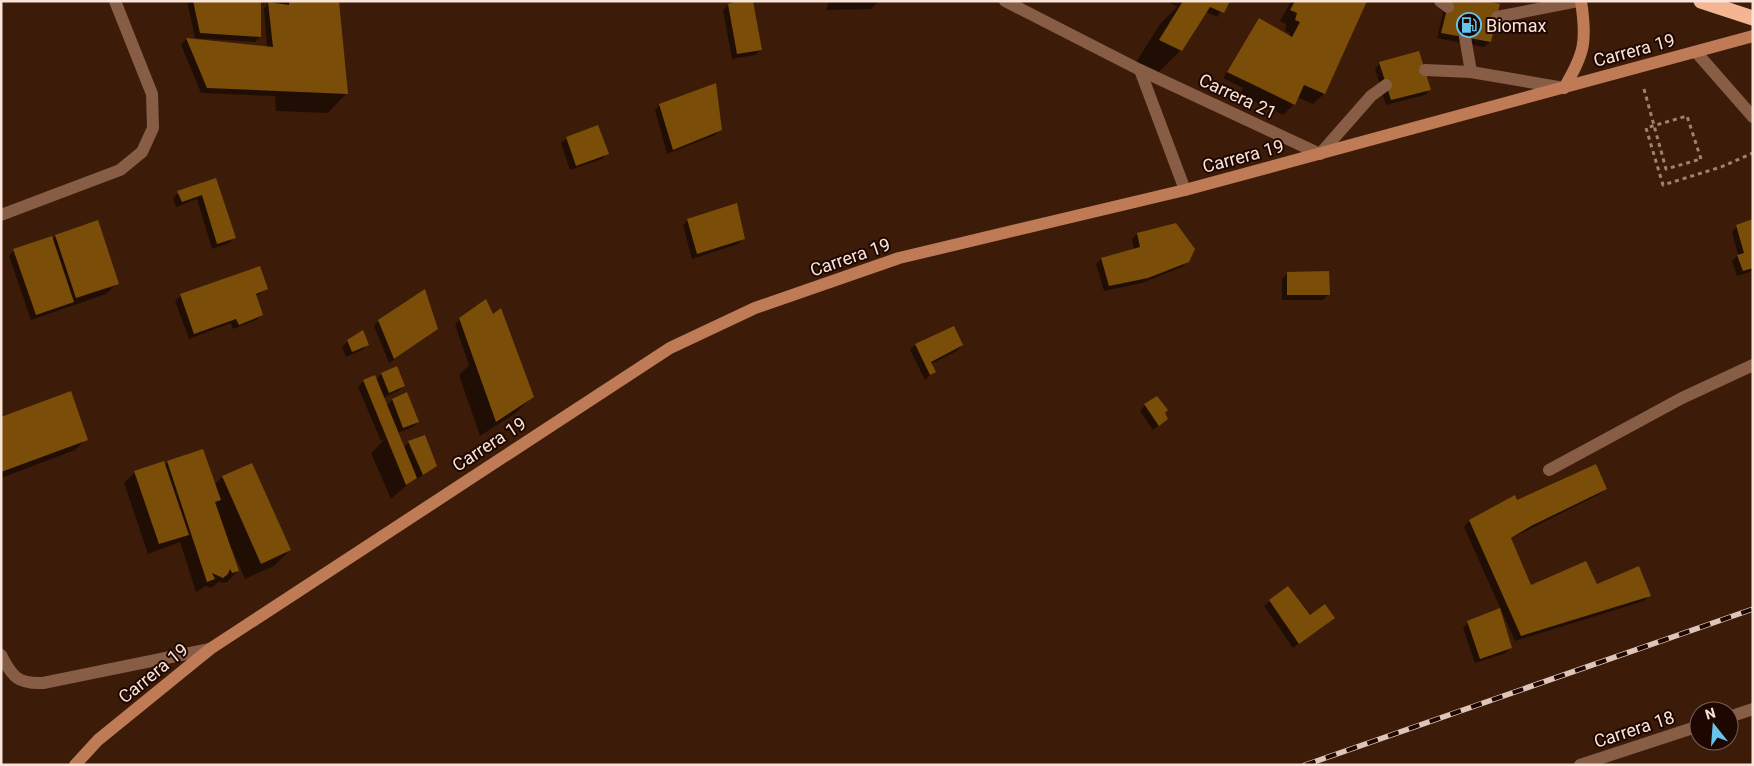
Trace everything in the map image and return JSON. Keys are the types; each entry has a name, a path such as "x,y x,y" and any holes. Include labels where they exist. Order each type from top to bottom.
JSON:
{"highway":[{"path":"1701,1 1753,18"}],"street":[{"path":"1,214 120,170 142,152 153,128 152,94 115,1"},
{"name":"Carrera 21","path":"1005,1 1140,70 1320,154"},
{"path":"1425,70 1471,72 1564,88 1580,62 1586,31 1579,1 1497,17"},
{"name":"Carrera 19","path":"76,765 98,740 210,649 670,348 754,308 899,258 1185,190 1753,36"},
{"path":"1465,37 1471,72"},
{"path":"1696,52 1753,117"},
{"path":"1140,70 1185,190"},
{"path":"1320,154 1371,96 1386,85"},
{"path":"1549,470 1682,398 1753,364"},
{"path":"1,655 9,672 28,684 43,683 210,649"},
{"path":"1739,714 1753,709"},
{"name":"Carrera 18","path":"1580,765 1689,729"}],"path":[{"path":"1638,67 1666,169 1700,159 1687,116 1646,128 1663,185 1721,167 1753,153"}],"building":[{"path":"193,1 261,2 261,37 200,33"},
{"path":"289,1 339,1 348,94 207,88 186,38 273,47 268,2 289,5"},
{"path":"738,1 753,1 762,50 737,54 728,4"},
{"path":"1183,1 1230,1 1224,13 1210,7 1182,51 1159,40"},
{"path":"1295,1 1367,1 1325,94 1304,85 1295,105 1227,72 1259,18 1292,37 1300,22 1295,20 1297,13 1290,10"},
{"name":"Biomax","path":"1449,1 1485,1 1500,4 1491,42 1441,33"},
{"path":"1419,51 1431,90 1391,100 1379,62"},
{"path":"716,83 722,130 673,150 659,104"},
{"path":"598,125 609,154 576,166 566,137"},
{"path":"216,178 236,238 217,244 202,195 182,202 177,191"},
{"path":"737,203 745,239 697,254 687,219"},
{"path":"1753,219 1753,268 1743,271 1737,255 1744,253 1736,225"},
{"path":"98,220 119,284 76,298 55,235"},
{"path":"1176,223 1195,249 1189,262 1148,278 1109,286 1101,258 1140,247 1137,233"},
{"path":"52,236 74,302 36,315 13,249"},
{"path":"260,266 268,289 256,294 263,315 239,325 236,319 194,334 180,294"},
{"path":"1329,271 1330,295 1287,295 1287,272"},
{"path":"425,289 438,329 394,359 378,320"},
{"path":"486,299 493,314 501,308 534,397 496,422 459,318"},
{"path":"954,326 963,345 931,362 936,372 930,375 915,344"},
{"path":"363,330 369,345 352,352 347,340"},
{"path":"397,366 405,386 389,393 381,373"},
{"path":"375,375 417,478 406,485 363,380"},
{"path":"71,391 88,440 1,472 1,417"},
{"path":"407,392 419,422 403,428 392,399"},
{"path":"1157,396 1168,410 1165,413 1168,419 1159,426 1144,404"},
{"path":"425,435 437,466 423,475 408,441"},
{"path":"203,449 221,500 215,502 239,571 232,573 230,569 223,578 212,573 215,579 207,582 167,461"},
{"path":"164,461 189,535 159,544 134,471"},
{"path":"252,463 291,550 261,564 222,476"},
{"path":"1596,464 1607,489 1531,526 1511,538 1531,585 1586,561 1597,584 1639,566 1651,596 1521,636 1469,520 1515,495 1517,500"},
{"path":"1288,586 1310,615 1325,604 1335,618 1299,644 1269,600"},
{"path":"1500,608 1512,648 1480,659 1467,621"}],"railway":[{"path":"1305,765 1753,609"}],"place":[{"name":"Biomax","path":"1469,25"}]}
